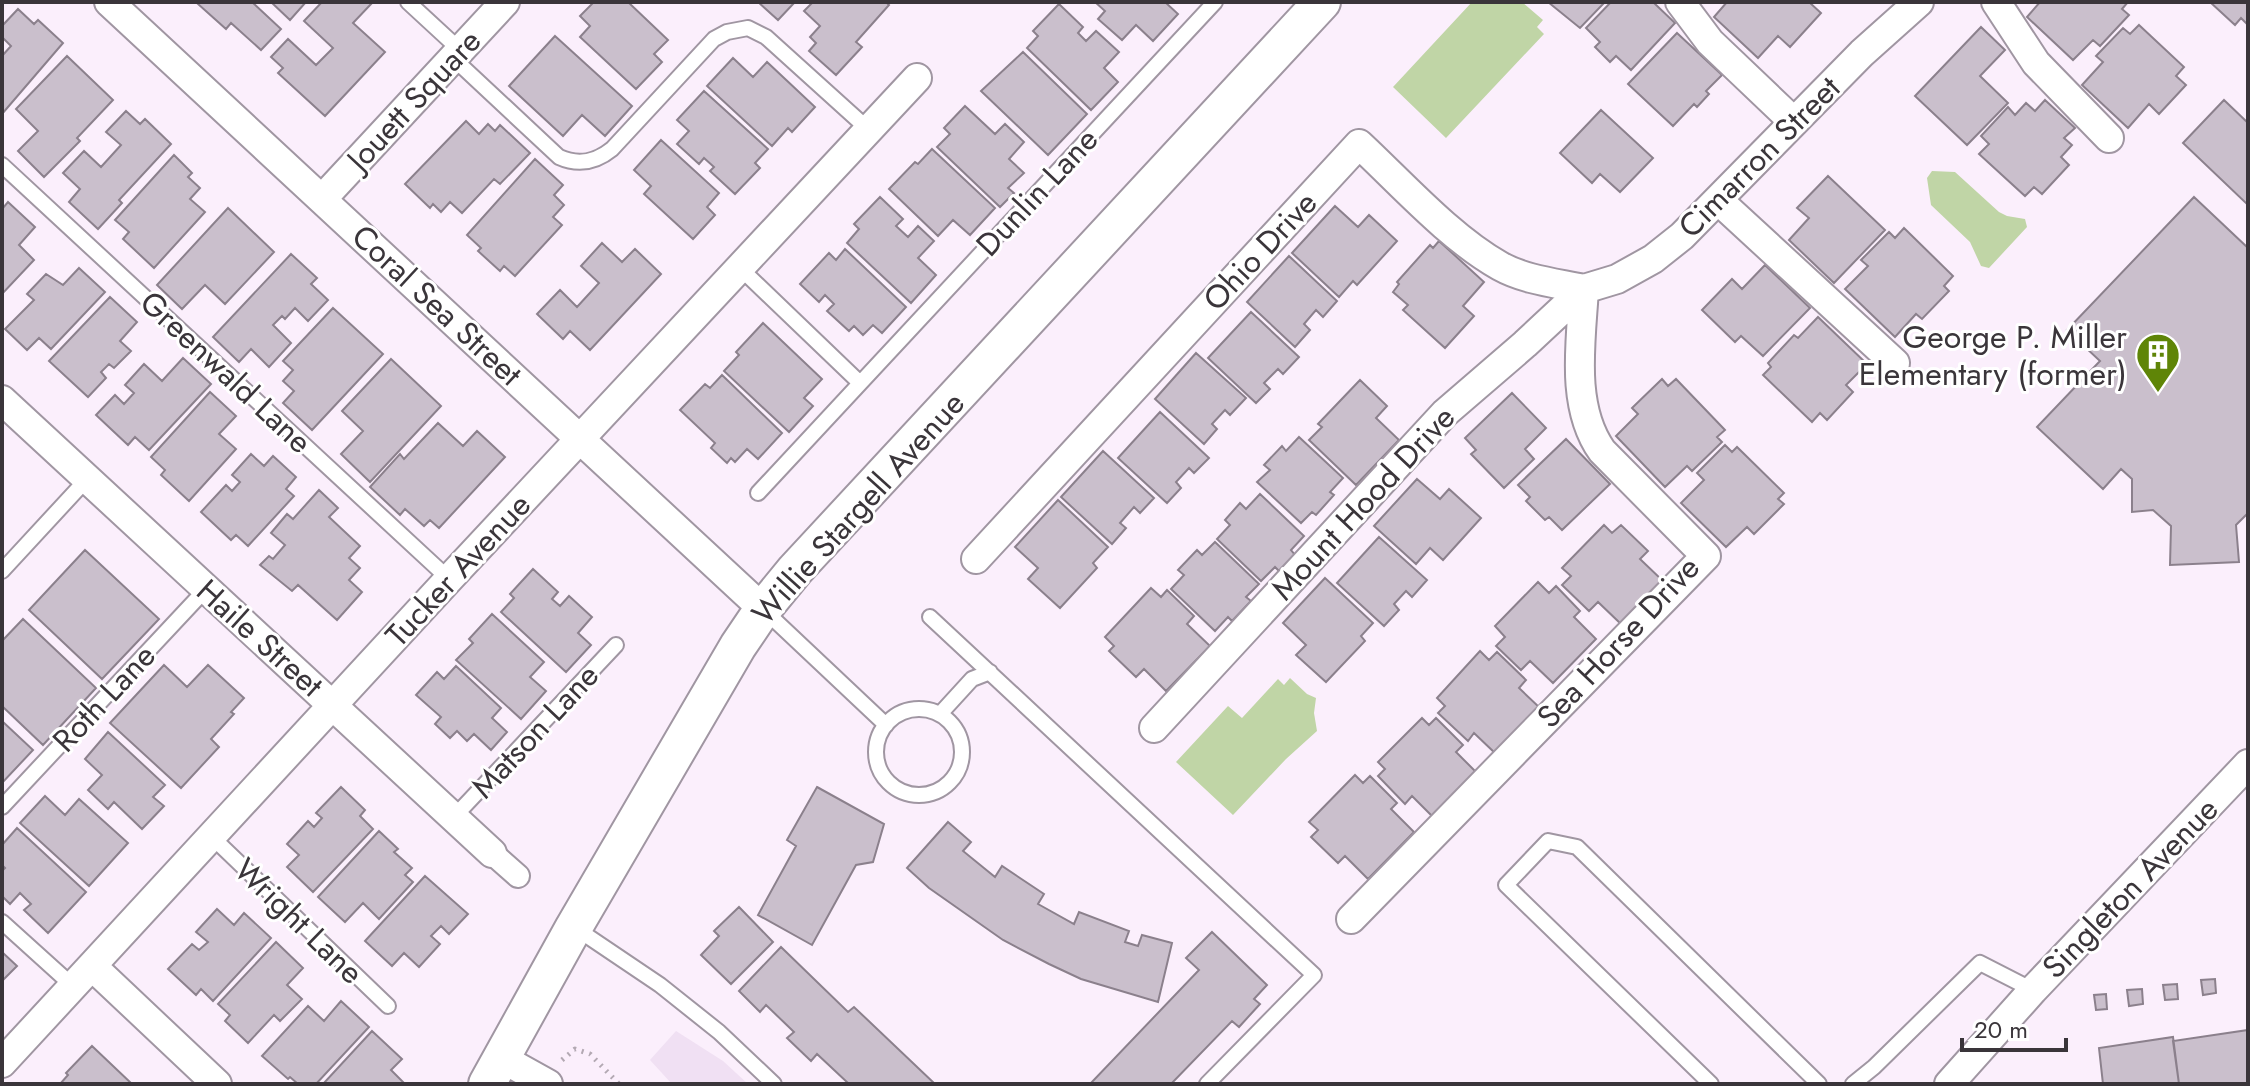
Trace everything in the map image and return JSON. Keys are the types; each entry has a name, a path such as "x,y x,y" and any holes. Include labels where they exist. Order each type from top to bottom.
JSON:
{"street":[{"name":"Coral Sea Street","path":"109,2 763,609"},
{"name":"Jouett Square","path":"323,198 505,2"},
{"name":"Willie Stargell Avenue","path":"495,1071 574,927 738,646 763,609 795,570 1322,2"},
{"path":"1680,2 1710,42 1794,122"},
{"name":"Cimarron Street","path":"1584,289 1617,279 1653,259 1682,236 1862,53 1919,2"},
{"path":"1996,2 2036,63 2109,138"},
{"name":"Tucker Avenue","path":"2,1063 917,78"},
{"name":"Ohio Drive","path":"976,559 1359,144 1452,230 1502,267 1528,277 1584,289"},
{"path":"1718,200 1895,363"},
{"name":"Mount Hood Drive","path":"1154,728 1445,413 1584,289"},
{"name":"Sea Horse Drive","path":"1351,919 1706,556 1602,451 1592,437 1579,371 1584,289"},
{"name":"Haile Street","path":"2,400 518,876"},
{"name":"Singleton Avenue","path":"1956,1082 2033,990 2248,764"},
{"path":"83,977 217,1084"},
{"path":"495,1071 552,1076"}],"lane":[{"path":"408,2 559,157 567,161 601,158 714,39 737,29 748,28 766,37 869,130"},
{"name":"Dunlin Lane","path":"758,493 1215,2"},
{"name":"Greenwald Lane","path":"2,165 449,579"},
{"path":"739,267 860,383"},
{"path":"2,571 87,479"},
{"name":"Roth Lane","path":"2,807 206,589"},
{"path":"763,609 886,725"},
{"path":"930,617 1314,975 1207,1084"},
{"name":"Matson Lane","path":"453,818 616,645"},
{"path":"940,714 972,679 990,672"},
{"path":"917,709 940,714 952,724 962,751 960,766 953,779 941,789 927,794 898,789 887,780 879,767 876,753 886,725 895,717 917,709"},
{"name":"Wright Lane","path":"211,836 388,1006"},
{"path":"1711,1084 1506,885 1548,841 1577,847 1819,1084"},
{"path":"2,922 83,977"},
{"path":"574,927 660,985 719,1032 774,1084"},
{"path":"1853,1084 1980,963 2033,990"}],"path":[{"path":"552,1076 567,1054 575,1049 590,1054 619,1084"}],"shaded area":[{"path":"676,1031 723,1061 748,1084 672,1084 650,1060"}],"green space":[{"path":"1472,2 1522,2 1543,20 1537,27 1544,34 1446,138 1393,87"},
{"path":"1932,171 1955,172 1999,212 2025,219 2027,227 1989,268 1981,266 1970,242 1931,205 1927,178"},
{"path":"1290,678 1316,698 1314,713 1317,731 1233,815 1176,762 1228,706 1242,718 1278,679 1284,685"}],"building":[{"path":"252,2 281,29 261,50 231,23 226,29 198,4"},
{"path":"271,2 306,2 290,20"},
{"path":"322,2 373,2 353,23 385,52 325,116 278,73 283,68 271,57 288,39 316,65 333,48 304,21"},
{"path":"589,2 628,2 668,40 654,54 662,62 636,89 580,37 590,26 580,16 592,4"},
{"path":"758,2 795,2 778,20"},
{"path":"813,2 886,2 889,5 856,42 862,47 836,75 809,51 816,43 810,37 820,26 804,11"},
{"path":"1095,2 1165,2 1178,14 1153,41 1136,25 1122,40 1098,19 1105,11"},
{"path":"1548,2 1605,2 1580,28"},
{"path":"1611,2 1653,2 1675,23 1631,70 1616,56 1610,62 1595,47 1600,42 1586,28"},
{"path":"1727,2 1809,2 1821,13 1790,47 1778,36 1758,58 1714,17"},
{"path":"2040,2 2128,2 2122,9 2129,15 2100,46 2093,40 2073,60 2027,17"},
{"path":"2210,2 2248,2 2248,25 2241,18 2235,25"},
{"path":"1059,4 1083,27 1078,33 1086,41 1096,31 1119,52 1104,68 1118,82 1091,110 1027,48 1038,36 1033,31"},
{"path":"18,9 34,24 38,20 63,43 2,114 2,56 11,46 2,37 2,26"},
{"path":"2139,25 2184,67 2176,76 2186,85 2159,114 2149,104 2128,128 2082,85 2103,62 2096,56 2123,28 2130,34"},
{"path":"1981,27 2005,50 1980,76 2008,103 1967,145 1915,96"},
{"path":"1677,33 1722,75 1706,91 1709,94 1697,107 1694,104 1673,126 1628,84"},
{"path":"555,36 632,106 605,136 582,115 563,136 509,86"},
{"path":"1023,52 1087,114 1048,155 981,91"},
{"path":"67,56 113,100 77,138 80,141 44,177 18,151 38,131 16,109"},
{"path":"733,58 753,77 767,62 815,107 792,132 788,128 772,146 707,86"},
{"path":"704,91 768,149 755,163 760,168 735,194 710,171 714,167 704,158 699,164 677,144 689,131 677,120"},
{"path":"2045,100 2075,128 2064,138 2072,145 2061,157 2069,165 2042,194 2034,187 2025,196 1979,154 1989,144 1981,136 2008,107 2015,115 2026,103 2035,111"},
{"path":"2224,100 2248,123 2248,205 2183,143"},
{"path":"965,106 995,134 1005,124 1024,142 1009,159 1024,173 1008,188 1014,193 1000,207 937,147 950,134 944,128"},
{"path":"1601,110 1653,158 1620,192 1600,174 1592,183 1560,153"},
{"path":"126,111 140,124 145,119 171,144 119,200 122,203 98,229 69,202 80,189 63,173 84,151 101,167 121,145 106,132"},
{"path":"466,121 479,134 488,124 495,131 500,125 530,153 500,184 494,179 462,213 450,202 441,212 433,204 430,208 405,184"},
{"path":"661,140 719,193 707,207 715,215 693,239 644,194 651,186 634,170"},
{"path":"932,149 995,208 970,235 953,220 938,236 889,189"},
{"path":"174,155 192,173 188,177 200,188 190,199 205,212 154,268 123,239 129,232 115,220"},
{"path":"535,159 563,185 554,195 564,205 553,217 562,225 515,276 504,266 500,271 478,251 481,248 467,235"},
{"path":"1828,176 1885,230 1834,283 1789,240 1809,218 1797,208"},
{"path":"880,197 903,219 896,226 908,237 918,226 934,241 918,258 936,275 911,303 847,243 859,229 854,224"},
{"name":"George P. Miller Elementary (former)","path":"2194,197 2248,248 2248,513 2236,525 2239,562 2170,565 2171,526 2153,510 2132,512 2132,479 2121,469 2103,489 2037,427 2100,361 2067,330"},
{"path":"8,202 35,227 19,245 34,260 2,294 2,209"},
{"path":"1335,206 1358,227 1369,215 1397,241 1357,285 1353,281 1339,297 1292,253"},
{"path":"228,208 274,252 225,304 205,285 182,309 157,285"},
{"path":"1904,228 1953,276 1944,286 1949,291 1922,319 1916,314 1895,337 1845,289 1868,266 1861,260 1889,232 1895,238"},
{"path":"1439,241 1484,282 1463,306 1474,316 1445,348 1403,310 1408,305 1393,292 1399,284 1397,282 1430,245 1433,248"},
{"path":"602,243 622,262 635,249 661,274 590,350 570,331 563,339 537,314 560,290 577,307 599,283 581,266"},
{"path":"845,249 906,307 882,333 873,325 863,335 854,326 849,331 827,311 834,304 825,295 819,302 800,284 829,253 836,260"},
{"path":"291,254 317,278 311,284 328,300 308,321 295,308 285,319 282,316 273,325 291,343 269,367 251,349 239,362 213,337"},
{"path":"1289,256 1337,301 1323,317 1316,310 1304,324 1310,330 1295,347 1247,302"},
{"path":"1765,265 1810,308 1763,356 1741,336 1735,342 1702,310 1732,279 1742,289"},
{"path":"79,268 105,292 51,349 39,338 27,350 5,329 34,300 27,294 46,274 63,285"},
{"path":"110,297 137,322 120,341 131,351 114,368 109,364 101,372 106,378 88,397 49,361"},
{"path":"333,308 383,354 312,430 283,403 294,391 283,381 293,370 283,361"},
{"path":"1251,312 1299,357 1283,374 1278,369 1264,383 1270,389 1256,403 1208,358"},
{"path":"1818,317 1867,364 1846,385 1853,392 1827,420 1820,413 1812,422 1763,375 1771,367 1768,363 1794,335 1798,338"},
{"path":"763,323 822,379 804,398 813,406 789,432 724,371 739,355 736,352"},
{"path":"1196,353 1246,398 1230,415 1225,410 1212,424 1217,429 1204,444 1155,399"},
{"path":"183,358 211,384 149,450 135,437 128,445 96,415 115,395 124,404 134,393 125,385 144,364 162,381"},
{"path":"391,359 441,406 370,482 341,454 363,431 342,411"},
{"path":"722,375 782,433 758,459 747,449 735,462 731,458 727,463 711,448 715,443 680,410 705,384 710,388"},
{"path":"1662,379 1668,386 1676,379 1725,430 1717,437 1722,442 1692,471 1687,466 1665,487 1616,436 1638,414 1632,408"},
{"path":"1360,380 1387,406 1376,418 1399,440 1356,485 1309,440 1322,427 1318,424"},
{"path":"210,392 236,416 219,434 236,449 189,501 161,475 165,470 151,457"},
{"path":"1512,393 1546,428 1525,449 1534,459 1504,488 1471,454 1476,450 1465,438"},
{"path":"1160,412 1209,458 1194,473 1189,468 1176,482 1181,488 1167,503 1118,458"},
{"path":"438,423 463,446 477,431 505,457 439,528 430,520 424,526 405,509 400,515 370,487 400,454 404,459"},
{"path":"1299,437 1343,478 1330,492 1334,495 1316,515 1312,512 1301,523 1257,482 1270,470 1264,465 1282,446 1286,451"},
{"path":"1566,439 1610,484 1562,530 1549,517 1545,520 1526,501 1530,497 1518,485"},
{"path":"1725,445 1732,452 1737,447 1784,493 1778,499 1784,504 1754,534 1747,527 1726,547 1681,503 1704,480 1697,473"},
{"path":"1103,451 1154,498 1140,513 1134,507 1120,523 1126,528 1112,544 1061,497"},
{"path":"251,454 264,466 273,456 296,477 286,489 294,496 248,546 236,535 231,540 201,512 226,485 232,491 240,482 232,475"},
{"path":"1417,479 1440,499 1449,489 1481,518 1443,560 1430,548 1416,564 1374,526"},
{"path":"319,490 338,508 329,517 360,546 349,558 360,568 349,580 362,592 337,620 298,585 292,591 260,565 269,556 273,559 285,545 271,533 287,514 293,519"},
{"path":"1260,494 1304,536 1291,550 1295,555 1279,571 1275,567 1261,581 1217,539 1230,525 1225,520 1240,503 1246,509"},
{"path":"1058,500 1108,547 1093,563 1097,568 1060,608 1028,579 1038,568 1015,547"},
{"path":"1604,525 1612,533 1621,525 1648,551 1640,559 1663,581 1621,624 1598,602 1589,611 1562,585 1571,576 1562,568"},
{"path":"1379,537 1427,580 1412,597 1406,591 1394,604 1399,610 1384,626 1337,583"},
{"path":"1215,542 1259,584 1246,597 1251,601 1232,621 1228,617 1215,631 1171,589 1184,575 1178,570 1197,550 1202,555"},
{"path":"85,550 159,619 102,679 29,610"},
{"path":"533,569 558,592 552,599 560,606 569,596 592,617 578,633 591,645 566,672 501,612 514,598 510,594"},
{"path":"1325,578 1373,623 1361,636 1365,641 1326,682 1296,655 1306,645 1283,623"},
{"path":"1538,582 1549,593 1556,586 1580,611 1574,617 1596,639 1553,683 1530,661 1521,670 1496,646 1505,637 1495,626"},
{"path":"1151,588 1161,597 1167,590 1194,616 1187,624 1210,646 1166,691 1144,669 1136,677 1109,651 1114,646 1105,637"},
{"path":"492,614 544,662 530,677 546,691 521,719 456,660 473,643 469,639"},
{"path":"23,619 96,688 43,745 2,706 2,641"},
{"path":"1480,651 1489,660 1497,652 1526,680 1519,688 1540,708 1496,754 1474,733 1468,741 1438,713 1445,706 1437,698"},
{"path":"164,665 187,687 208,665 244,698 211,739 219,747 181,788 110,723"},
{"path":"456,666 501,708 492,718 507,732 491,750 474,734 467,741 457,731 450,738 435,724 441,717 416,695 437,672 444,679"},
{"path":"1422,718 1429,725 1436,718 1463,745 1456,752 1478,774 1434,818 1412,796 1405,804 1378,776 1385,769 1378,762"},
{"path":"2,721 33,750 2,783"},
{"path":"108,732 165,785 153,797 164,806 142,829 114,802 108,809 88,790 102,775 85,759"},
{"path":"1355,775 1363,783 1370,776 1397,803 1391,809 1414,832 1368,879 1345,856 1338,863 1311,837 1318,830 1309,822"},
{"path":"341,787 365,810 360,816 373,829 313,892 287,867 299,855 287,844 308,821 314,827 322,818 316,813"},
{"path":"817,787 884,824 873,862 856,865 812,945 758,915 796,846 787,840"},
{"path":"45,796 65,815 79,799 128,843 89,886 20,823"},
{"path":"948,822 971,842 963,851 995,877 1002,866 1044,894 1038,904 1074,924 1079,912 1129,931 1125,942 1138,946 1142,935 1172,943 1158,1002 1081,979 1049,964 1003,940 929,888 907,868"},
{"path":"17,828 86,892 48,933 24,910 31,904 20,893 10,904 2,896 2,871 5,868 2,865 2,845"},
{"path":"379,831 398,849 394,852 412,868 405,875 413,882 379,919 363,903 345,922 318,897"},
{"path":"425,876 468,914 449,934 441,926 431,936 440,944 419,967 404,953 392,966 365,941"},
{"path":"739,907 773,942 731,984 701,955 719,936 714,931"},
{"path":"217,909 234,925 244,913 271,938 213,1001 201,989 196,995 168,969 192,944 199,950 208,942 196,932"},
{"path":"1212,932 1267,985 1254,999 1260,1004 1239,1027 1232,1021 1171,1084 1090,1084 1199,970 1186,958"},
{"path":"276,942 303,968 287,985 302,999 280,1021 274,1015 248,1043 225,1021 230,1015 218,1004"},
{"path":"781,947 848,1012 854,1007 935,1084 849,1084 817,1054 811,1061 787,1038 794,1032 766,1005 760,1012 739,991"},
{"path":"2,952 17,966 2,981"},
{"path":"2215,979 2216,993 2203,995 2201,980"},
{"path":"2177,984 2178,999 2165,1000 2163,985"},
{"path":"2142,989 2143,1004 2129,1006 2127,990"},
{"path":"2106,994 2107,1009 2096,1010 2094,995"},
{"path":"341,1001 369,1027 316,1084 298,1084 290,1077 288,1079 262,1056 308,1006 324,1021"},
{"path":"2248,1030 2248,1084 2179,1084 2173,1041"},
{"path":"372,1031 402,1059 391,1070 405,1084 323,1084"},
{"path":"2173,1037 2179,1084 2103,1084 2099,1048"},
{"path":"92,1046 132,1084 60,1084 68,1075 66,1073"}],"place":[{"name":"George P. Miller Elementary (former)","path":"2158,394"}]}
